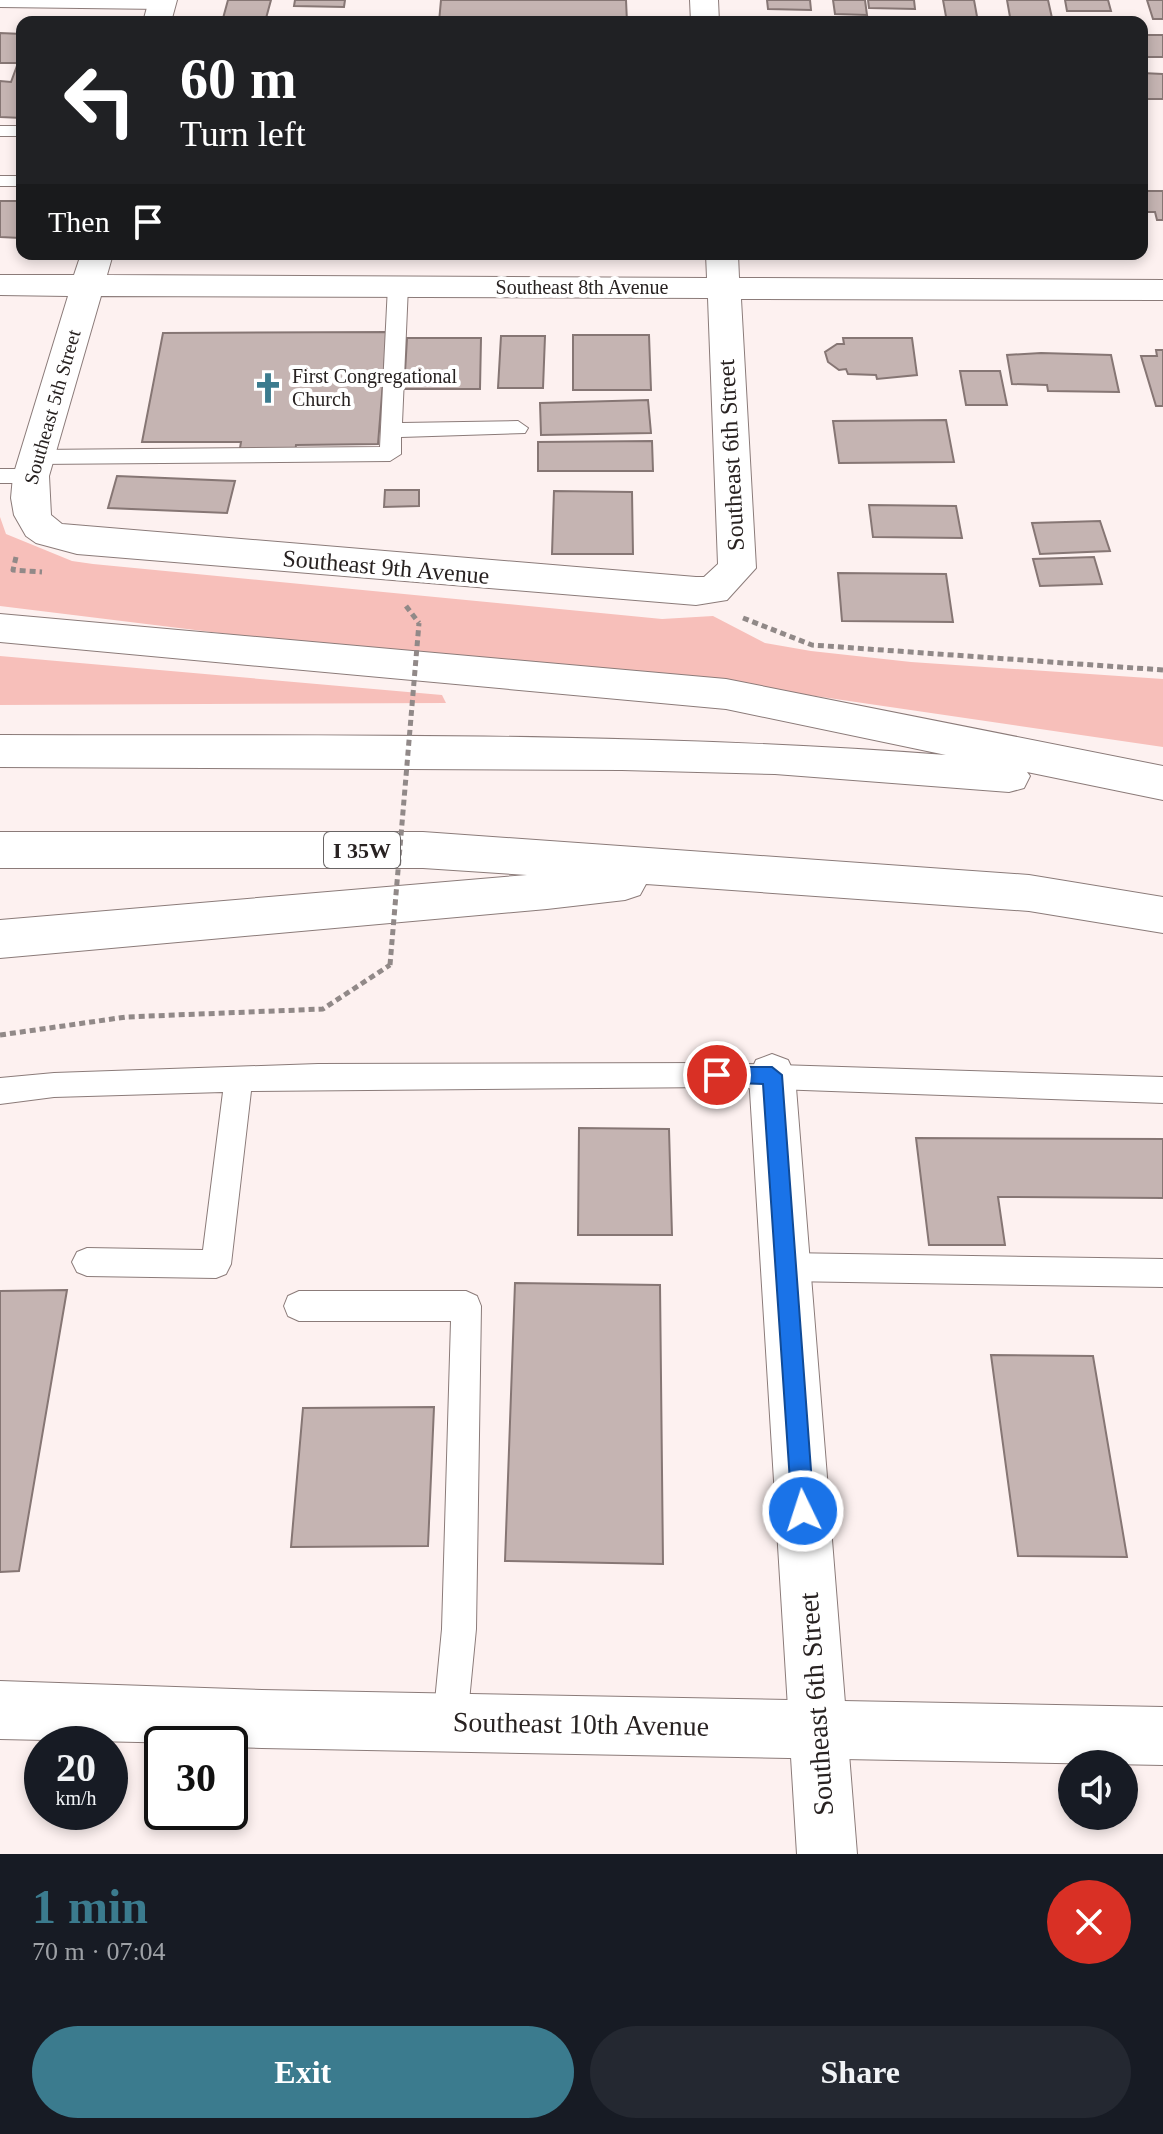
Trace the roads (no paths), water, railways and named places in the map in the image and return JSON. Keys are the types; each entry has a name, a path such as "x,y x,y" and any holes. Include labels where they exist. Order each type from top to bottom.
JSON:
{"main road":[{"name":"Southeast 8th Avenue","path":"0,285 92,269 398,286 722,272 1163,290"},
{"name":"Southeast 5th Street","path":"92,269 22,469 27,509 36,527 58,538 115,544"},
{"name":"Southeast 6th Street","path":"658,590 714,590 737,568 722,272"},
{"name":"Southeast 9th Avenue","path":"115,544 658,590"},
{"path":"0,628 726,694 1163,783"},
{"path":"0,751 467,751 775,758 988,773 1163,796"},
{"name":"I 35W","path":"0,850 423,850 1029,893 1163,915"},
{"path":"0,939 266,913 504,898 723,869"},
{"name":"Southeast 6th Street","path":"772,1075 827,1854"},
{"name":"Southeast 10th Avenue","path":"0,1710 1163,1736"}],"lane":[{"path":"0,2 161,9"},
{"path":"22,469 390,454 398,286"},
{"path":"391,430 518,428"},
{"path":"0,1091 54,1085 239,1078 772,1075 1163,1090"},
{"path":"87,1262 216,1264 239,1078"},
{"path":"786,1267 1163,1273"},
{"path":"299,1306 466,1306 459,1629 450,1722"}],"place":[{"name":"First Congregational Church","path":"268,388"}]}
